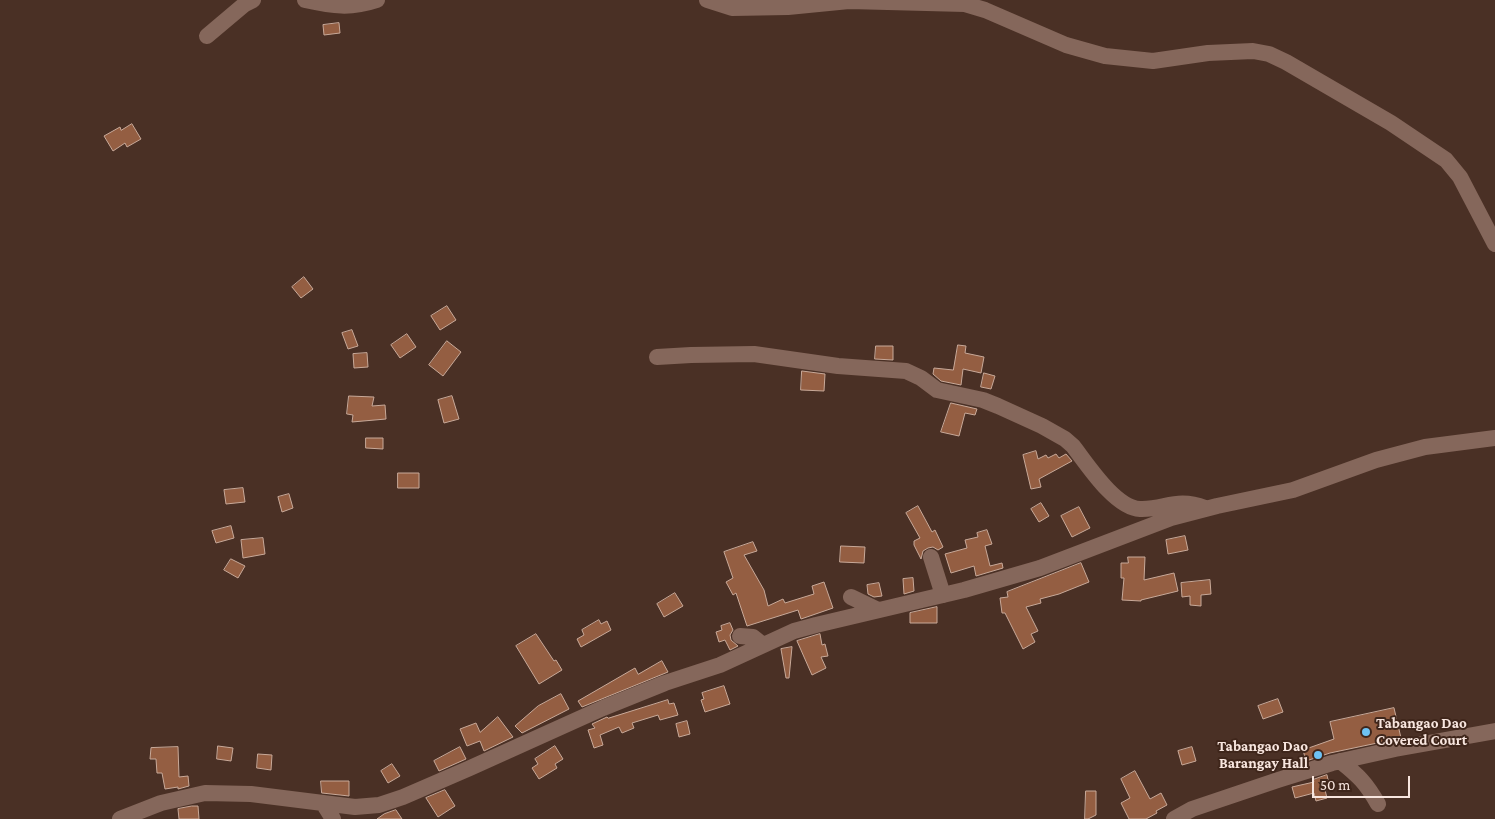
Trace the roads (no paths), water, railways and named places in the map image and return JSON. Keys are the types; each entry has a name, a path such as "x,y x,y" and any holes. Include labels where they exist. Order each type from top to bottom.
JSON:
{"street":[{"path":"207,36 245,4 253,0"},
{"path":"305,0 339,7 361,6 377,0"},
{"path":"707,0 732,8 788,7 849,1 965,4 985,10 1066,46 1105,56 1153,61 1234,52 1253,51 1269,54 1391,123 1446,160 1460,177 1495,244"},
{"path":"657,357 754,354 838,366 906,370 922,378 937,390 984,400 1042,426 1065,440 1073,446 1115,497 1128,507 1140,509 1179,503 1194,504 1207,509"},
{"path":"120,819 161,804 205,793 251,794 355,807 380,805 403,797 603,708 665,683 720,665 808,627 943,595 1040,568 1171,518 1293,490 1376,460 1425,447 1495,438"},
{"path":"931,557 943,595"},
{"path":"852,597 878,610"},
{"path":"740,636 753,637 764,645"},
{"path":"1174,819 1192,809 1226,797 1340,761 1495,731"},
{"path":"1340,761 1368,786 1378,804"},
{"path":"323,802 333,819"}],"place":[{"name":"Tabangao Dao Covered Court","path":"1366,732"},
{"name":"Tabangao Dao Barangay Hall","path":"1318,755"}]}
